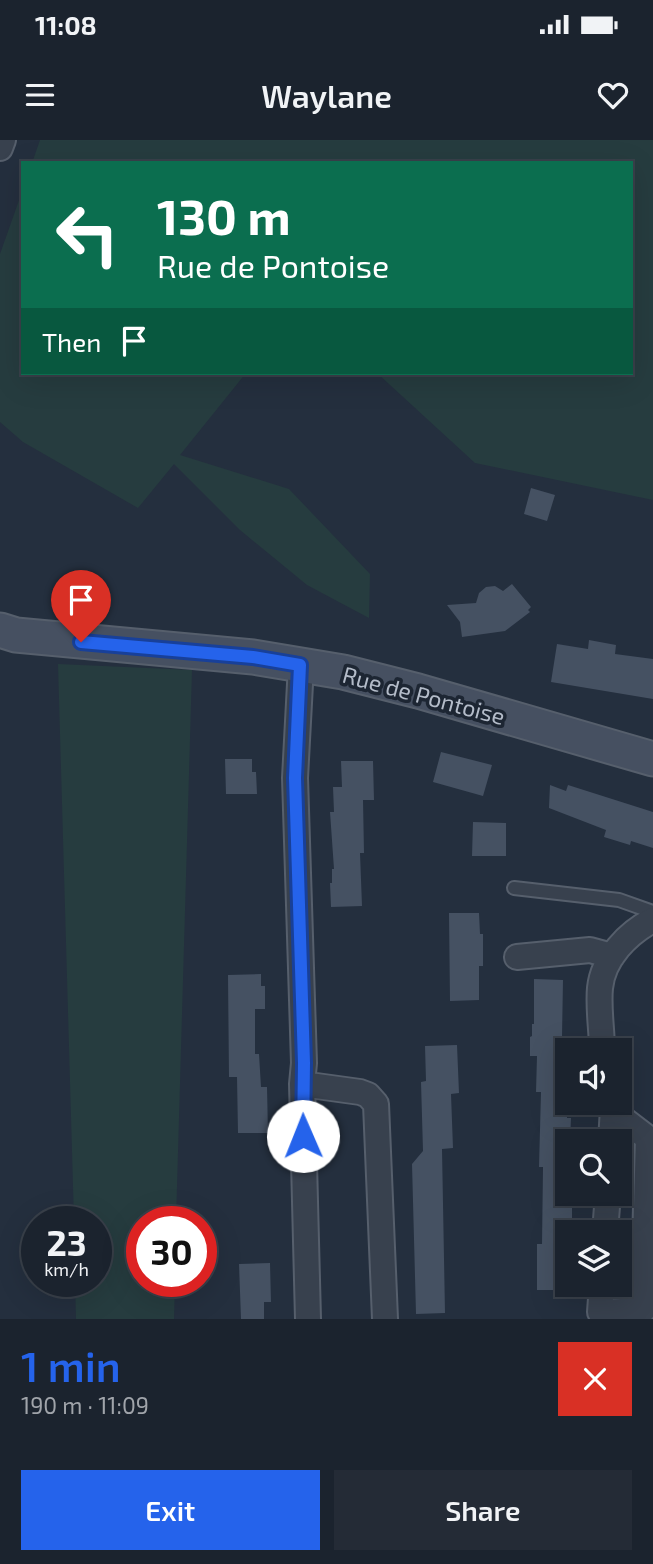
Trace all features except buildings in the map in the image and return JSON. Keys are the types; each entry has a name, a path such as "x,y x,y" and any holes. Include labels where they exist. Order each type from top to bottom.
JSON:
{"street":[{"path":"0,148 3,140"},
{"path":"0,612 65,640"},
{"path":"0,630 16,635 65,640"},
{"name":"Rue de Pontoise","path":"65,640 240,655 343,672 653,759"},
{"path":"300,665 295,778 304,1063 302,1084 308,1319"},
{"path":"602,1038 600,989 612,956 626,938 653,920"},
{"path":"517,957 590,950 612,956"},
{"path":"302,1084 360,1092 368,1095 376,1104 385,1319"},
{"path":"601,1297 600,1312 643,1310 650,1140 631,1127 621,1115"}],"lane":[{"path":"514,888 619,900 653,912"}],"green space":[{"path":"40,140 653,140 653,500 475,463 379,375 633,375 633,161 33,161"},
{"path":"21,195 21,375 244,375 180,455 289,489 370,574 369,618 307,585 240,530 174,464 138,508 23,442 0,422 0,254"},
{"path":"58,664 192,670 176,1206 126,1206 126,1297 175,1297 174,1319 76,1319 75,1297 112,1297 112,1206 74,1206"}],"route":[{"path":"81,642 253,657 300,665 295,778 304,1063 303,1136"}]}
